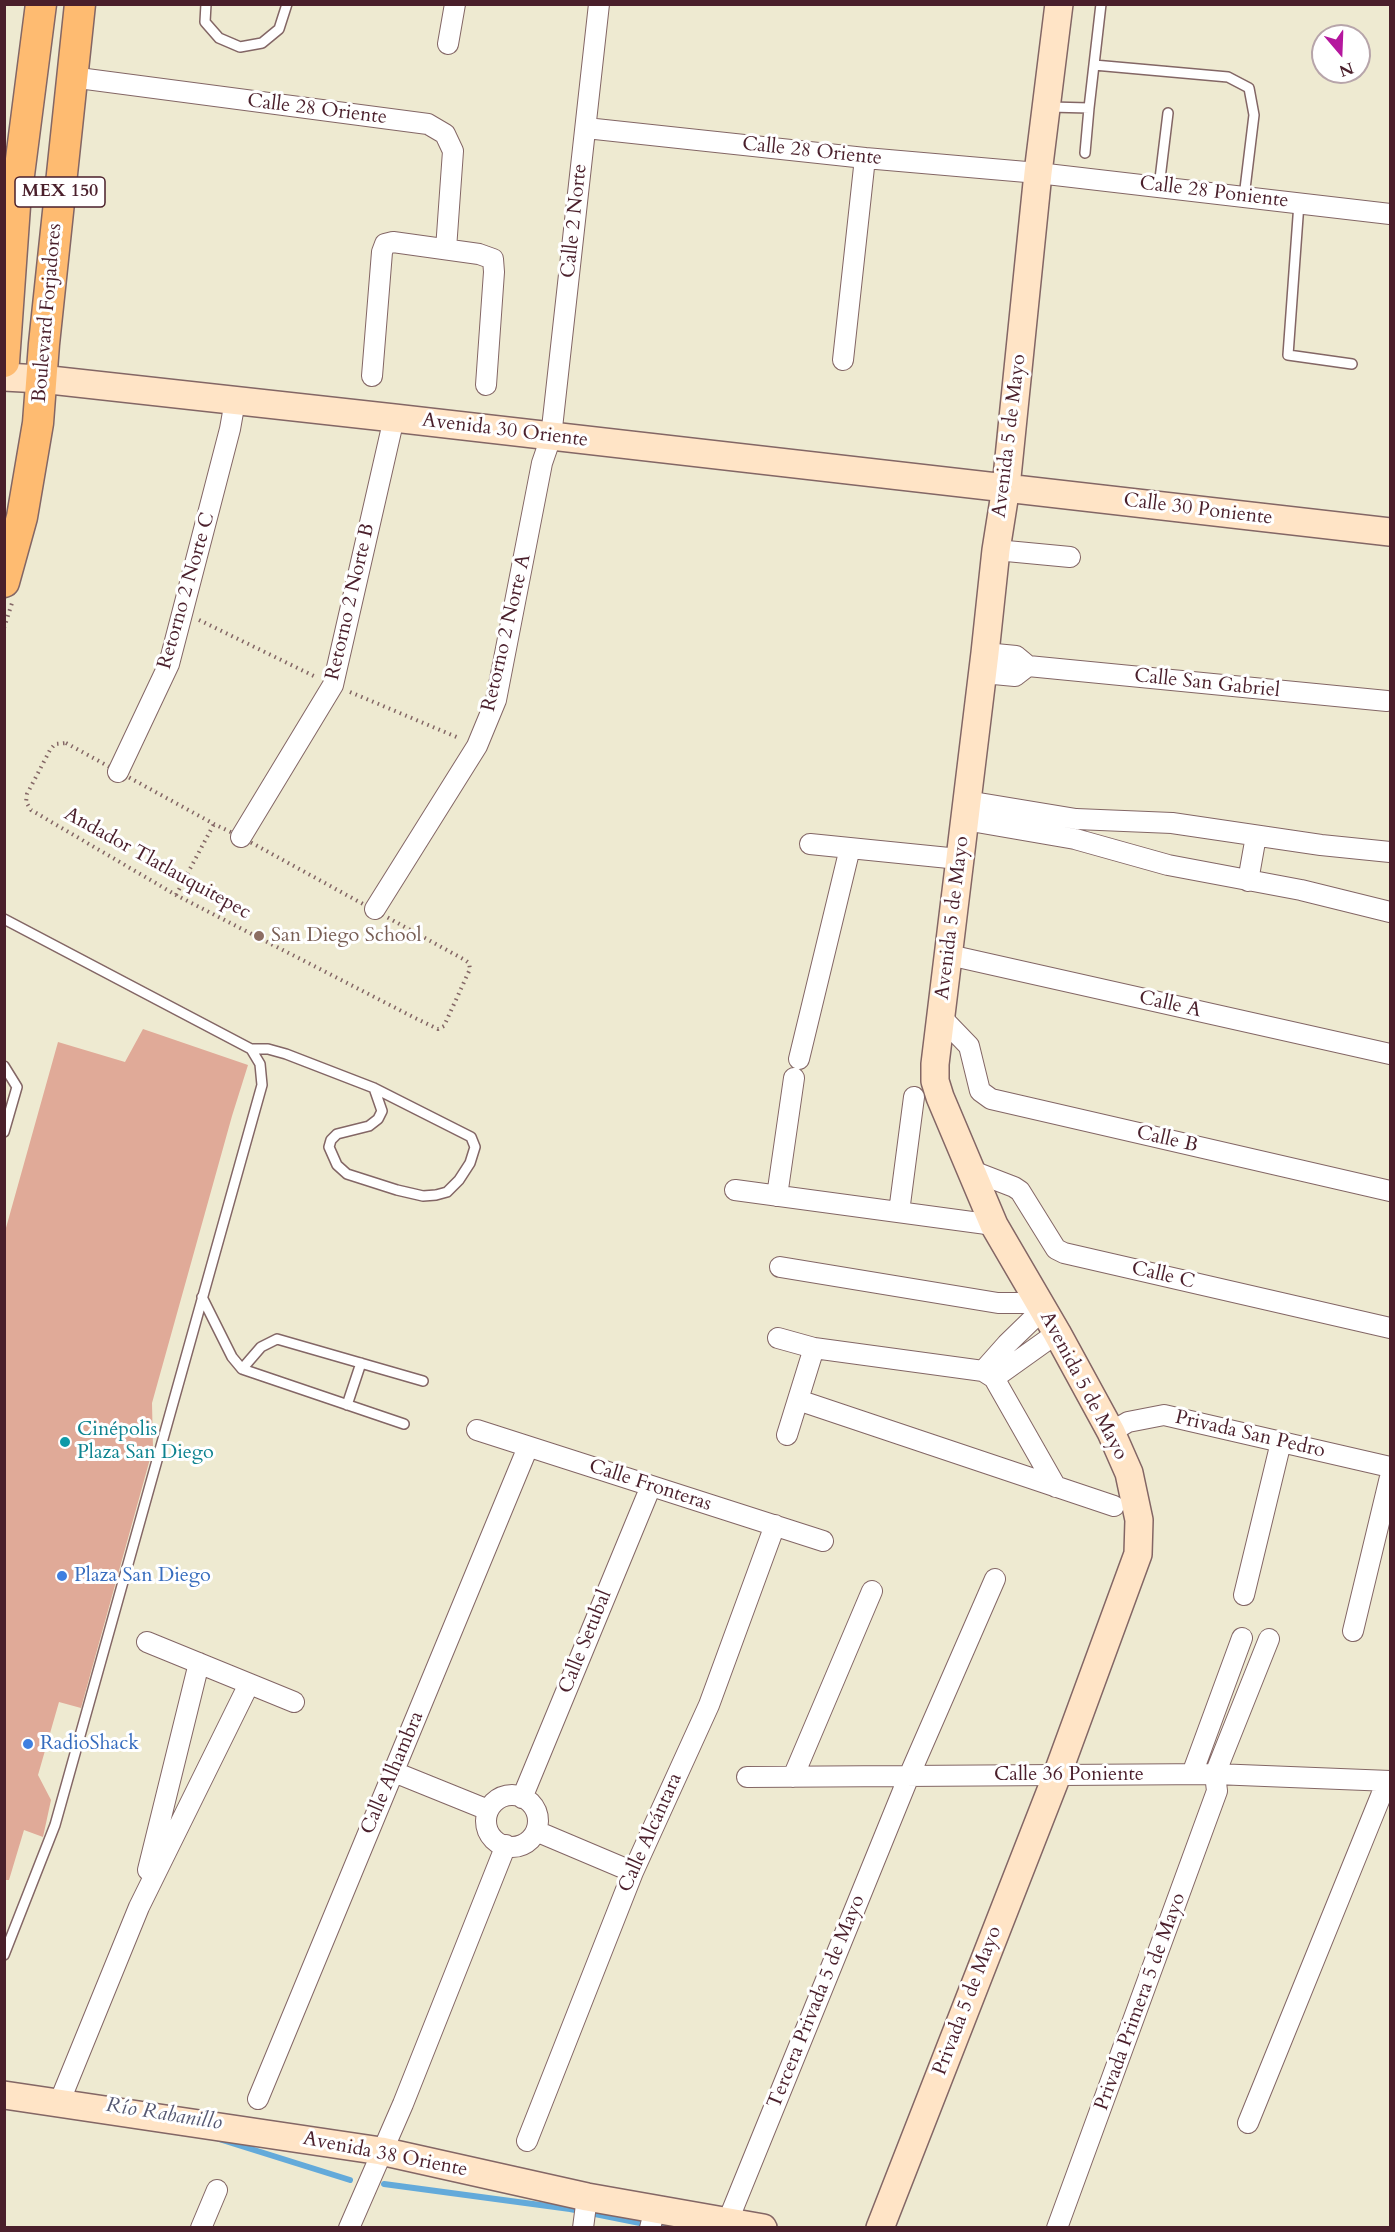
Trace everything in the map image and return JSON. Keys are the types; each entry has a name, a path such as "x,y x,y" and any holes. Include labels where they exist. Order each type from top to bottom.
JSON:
{"main road":[{"name":"Boulevard Forjadores","path":"4,362 15,206 41,4"},
{"name":"Boulevard Forjadores","path":"4,582 22,517 38,423 80,4"}],"street":[{"path":"448,44 455,4"},
{"name":"Calle 2 Norte","path":"551,437 599,4"},
{"name":"Avenida 5 de Mayo","path":"1057,1775 1138,1554 1139,1520 1129,1473 1111,1432 994,1225 935,1081 935,1064 996,550 1006,487 1038,173 1059,4"},
{"name":"Calle 28 Oriente","path":"71,77 428,124 445,134 453,151 446,249"},
{"name":"Calle 28 Oriente","path":"586,128 865,158 1038,173"},
{"path":"843,360 865,158"},
{"name":"Calle 28 Poniente","path":"1038,173 1390,214"},
{"path":"372,376 382,252 386,244 393,242 479,254 493,259 486,385"},
{"name":"Avenida 30 Oriente","path":"4,377 41,379 1006,487"},
{"name":"Retorno 2 Norte C","path":"118,772 169,664 230,429 235,401"},
{"name":"Retorno 2 Norte B","path":"241,837 333,685 394,418"},
{"name":"Retorno 2 Norte A","path":"375,909 477,746 496,700 543,463 551,437"},
{"name":"Calle 30 Poniente","path":"1006,487 1390,532"},
{"path":"996,550 1070,557"},
{"name":"Calle San Gabriel","path":"984,663 1016,656 1028,666 1387,701"},
{"path":"966,811 1172,823 1321,845 1390,852"},
{"path":"966,811 1168,865 1301,890 1390,912"},
{"path":"1248,881 1256,836"},
{"path":"810,844 959,860"},
{"path":"777,1196 796,1068 850,848"},
{"name":"Calle A","path":"949,955 1390,1054"},
{"name":"Calle B","path":"941,1017 969,1046 980,1091 991,1100 1390,1191"},
{"path":"899,1212 914,1097"},
{"name":"Calle C","path":"970,1170 1020,1191 1056,1249 1064,1253 1390,1328"},
{"path":"735,1190 994,1225"},
{"path":"780,1267 998,1303 1041,1306"},
{"path":"988,1374 1007,1344 1041,1306"},
{"path":"777,1338 814,1348 988,1374 1057,1333"},
{"path":"787,1435 814,1348"},
{"path":"988,1374 1056,1487"},
{"path":"798,1400 1114,1506"},
{"name":"Privada San Pedro","path":"1111,1432 1128,1422 1164,1414 1390,1467"},
{"name":"Calle Fronteras","path":"477,1430 824,1541"},
{"path":"1244,1595 1281,1442"},
{"name":"Calle Alhambra","path":"258,2099 528,1447"},
{"path":"1353,1631 1390,1477"},
{"name":"Calle Setubal","path":"522,1798 651,1486"},
{"name":"Calle Alcántara","path":"527,2141 633,1872 709,1705 775,1526"},
{"name":"Tercera Privada 5 de Mayo","path":"727,2224 909,1776 995,1579"},
{"path":"793,1777 872,1591"},
{"path":"1192,1774 1242,1638"},
{"name":"Privada Primera 5 de Mayo","path":"1057,2228 1217,1791 1215,1774 1269,1639"},
{"path":"147,1642 294,1702"},
{"path":"139,1907 199,1663"},
{"path":"59,2103 139,1907 249,1684"},
{"path":"394,1772 488,1810"},
{"name":"Calle 36 Poniente","path":"747,1777 1215,1774 1389,1781"},
{"name":"Privada 5 de Mayo","path":"880,2228 1057,1775"},
{"path":"1248,2123 1389,1781"},
{"path":"514,1795 522,1798 530,1801 538,1815 536,1831 525,1843 509,1847 494,1840 486,1826 488,1810 498,1798 514,1795"},
{"path":"536,1831 633,1872"},
{"path":"349,2228 403,2104 506,1845"},
{"name":"Avenida 38 Oriente","path":"4,2095 381,2151 587,2197 653,2218 763,2228"},
{"path":"201,2228 217,2190"},
{"path":"583,2228 587,2197"}],"lane":[{"path":"206,4 205,21 212,30 219,38 240,47 262,43 279,29 287,4"},
{"path":"1085,153 1101,4"},
{"path":"1094,66 1228,77 1249,88 1254,115 1244,197"},
{"path":"1047,107 1089,108"},
{"path":"1159,187 1168,113"},
{"path":"1299,203 1288,355 1352,364"},
{"path":"4,919 251,1049 268,1049 285,1054 374,1088 471,1137 475,1147 470,1163 459,1180 447,1192 423,1196 398,1190 347,1174 337,1165 329,1147 330,1140 337,1134 369,1126 378,1119 382,1111 374,1088"},
{"path":"4,1955 55,1825 262,1085 260,1064 251,1049"},
{"path":"4,1066 17,1087 4,1132"},
{"path":"202,1297 231,1357 242,1369 404,1424"},
{"path":"242,1369 261,1347 277,1339 423,1381"},
{"path":"347,1405 361,1363"}],"path":[{"name":"Andador Tlatlauquitepec","path":"118,772 66,743 56,744 45,759 27,794 26,802 31,810 176,895 438,1029 444,1026 470,969 469,963 375,909"},
{"path":"118,772 375,909"},
{"path":"176,895 214,824"}],"building":[{"name":"Plaza San Diego","path":"143,1029 248,1065 152,1403 153,1448 81,1708 59,1702 38,1775 51,1800 43,1837 24,1830 9,1880 4,1880 4,1235 58,1042 125,1062"}],"waterway":[{"name":"Río Rabanillo","path":"219,2139 350,2180"},
{"name":"Río Rabanillo","path":"384,2184 570,2209 665,2228"}],"place":[{"name":"San Diego School","path":"259,936"},
{"name":"Cinépolis Plaza San Diego","path":"65,1442"},
{"name":"Plaza San Diego","path":"62,1576"},
{"name":"RadioShack","path":"28,1744"}]}
